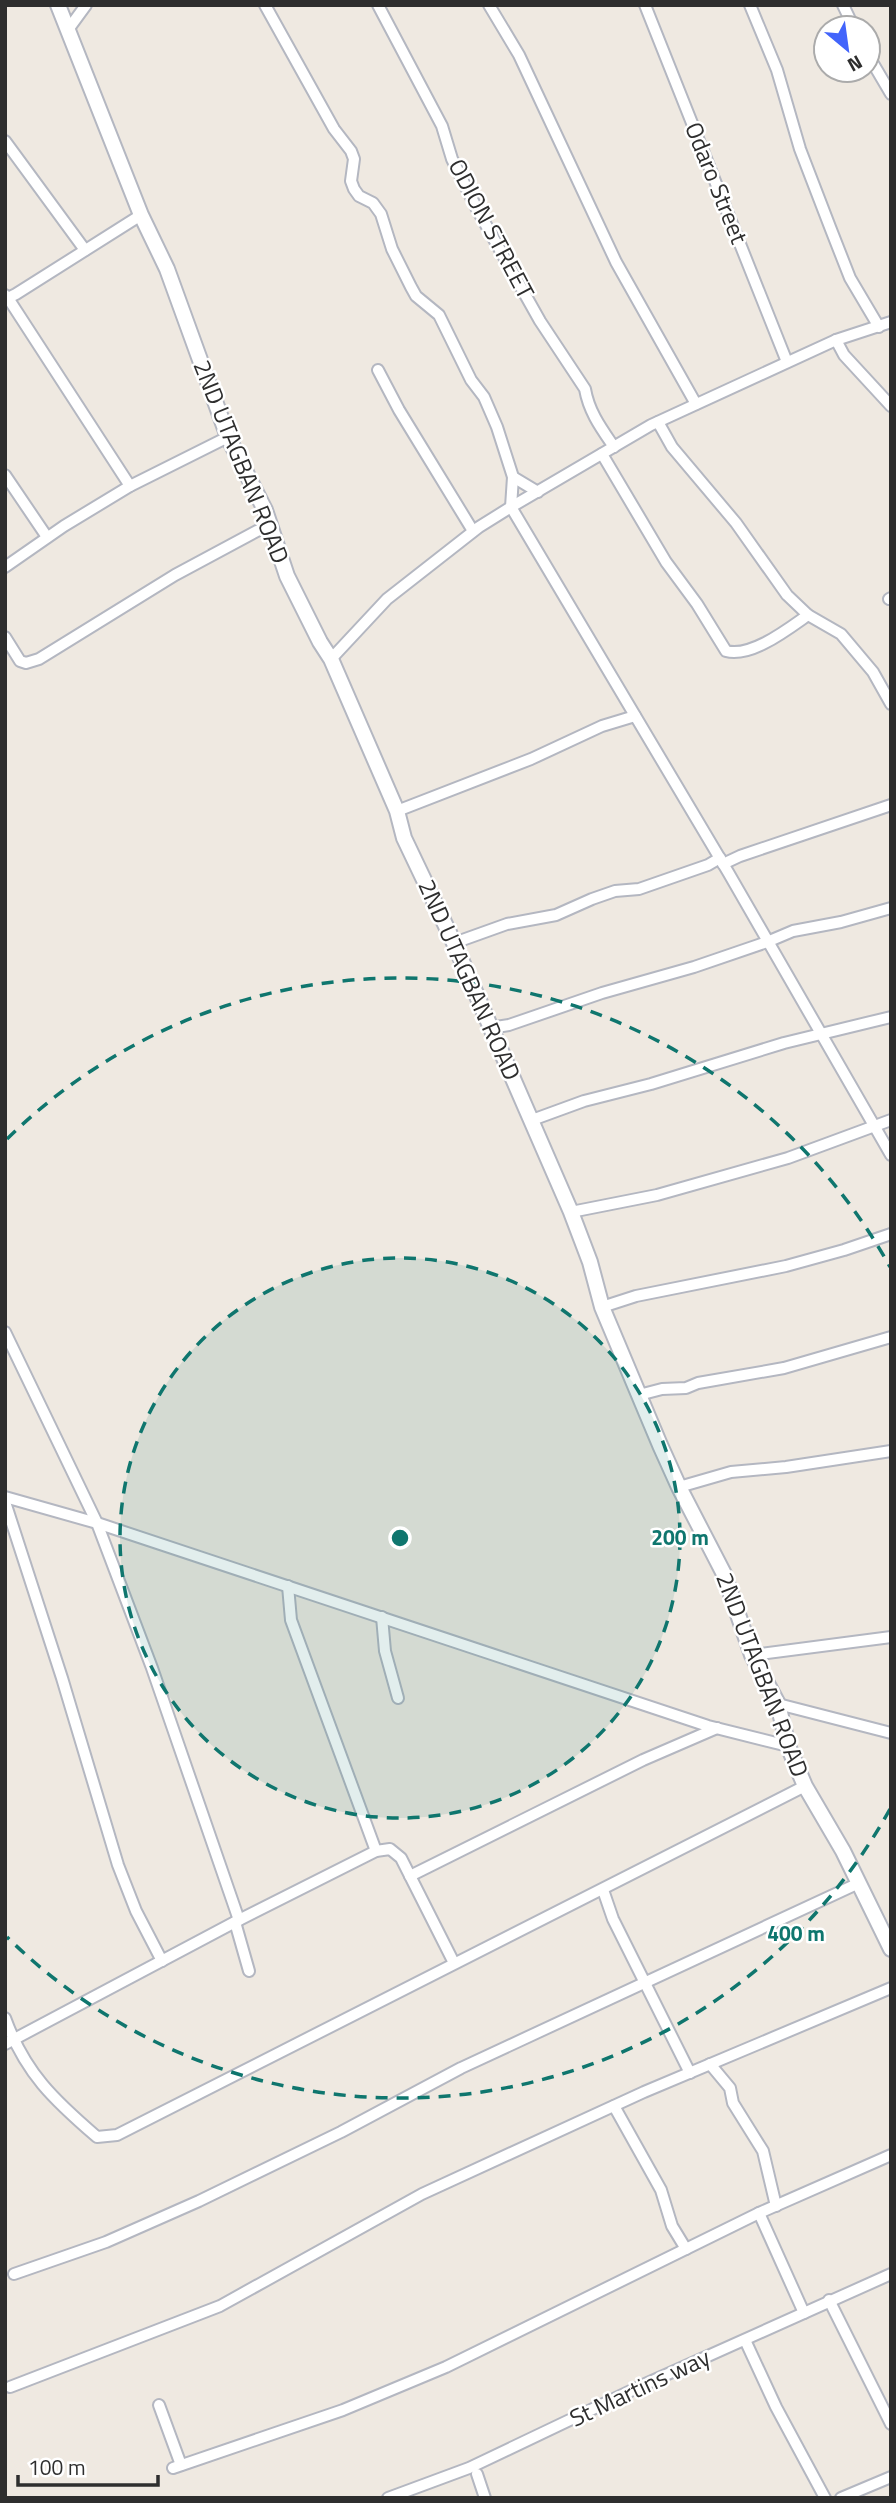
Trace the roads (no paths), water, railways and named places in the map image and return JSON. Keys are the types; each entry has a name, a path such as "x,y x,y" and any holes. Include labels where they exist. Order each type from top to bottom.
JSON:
{"street":[{"name":"2ND UTAGBAN ROAD","path":"58,5 141,215 167,269 228,437 271,524 287,576 331,659 397,810 404,838 454,943 532,1120 590,1262 602,1307 679,1487 724,1574 752,1655 778,1704 788,1746 805,1786 843,1851 891,1949"},
{"path":"67,31 86,5"},
{"path":"265,5 334,129 351,151 354,159 351,181 354,189 359,196 373,203 381,214 392,248 416,296 439,314 471,380 484,397 513,477 511,507 891,1154"},
{"name":"ODION STREET","path":"378,5 442,126 453,159 477,208 540,321 585,389 595,421 614,447"},
{"path":"489,5 519,55 616,262 696,404"},
{"name":"Odaro Street","path":"645,5 787,362"},
{"path":"750,5 777,70 800,149 850,278 879,327"},
{"path":"882,79 891,94"},
{"path":"5,141 85,250"},
{"path":"130,486 7,296 141,215"},
{"path":"331,659 387,599 473,531 511,507 658,422 836,340 891,322"},
{"path":"836,340 844,355 891,406"},
{"path":"378,370 399,410 473,531"},
{"path":"658,422 672,447 736,523 788,596 808,615 841,634 868,665 891,704"},
{"path":"5,567 47,537 130,486 228,437"},
{"path":"602,454 666,562 697,604 726,651 736,654 768,642 808,615"},
{"path":"5,475 47,537"},
{"path":"513,477 538,492"},
{"path":"5,637 20,661 26,663 39,659 175,575 271,524"},
{"path":"397,810 531,760 602,726 635,716"},
{"path":"454,943 496,927 556,915 615,891 639,888 891,805"},
{"path":"490,1028 509,1025 767,943 793,931 891,908"},
{"path":"532,1120 584,1101 891,1017"},
{"path":"571,1212 657,1195 788,1158 891,1120"},
{"path":"602,1307 636,1296 786,1266 891,1234"},
{"path":"5,1332 97,1523 152,1668 237,1921 249,1971"},
{"path":"639,1395 784,1368 891,1338"},
{"path":"679,1487 732,1472 786,1467 891,1451"},
{"path":"5,1500 97,1523 717,1728 788,1746"},
{"path":"5,1500 118,1865 136,1911 162,1961"},
{"path":"288,1586 291,1620 376,1852"},
{"path":"382,1618 384,1651 398,1698"},
{"path":"752,1655 891,1637"},
{"path":"778,1704 891,1733"},
{"path":"410,1876 643,1760 717,1728"},
{"path":"5,2018 9,2042 54,2100 97,2137 117,2135 805,1786"},
{"path":"9,2042 237,1921 376,1852 390,1849 401,1858 454,1963"},
{"path":"14,2274 106,2242 199,2201 341,2132 461,2068 859,1883"},
{"path":"603,1890 613,1919 690,2073"},
{"path":"10,2387 220,2306 422,2194 614,2106 891,1988"},
{"path":"710,2064 730,2088 733,2103 763,2151 776,2206"},
{"path":"614,2106 661,2190 672,2225 686,2249"},
{"path":"159,2405 177,2467 343,2410 446,2367 759,2213 891,2155"},
{"path":"759,2213 804,2313"},
{"name":"St Martins way","path":"388,2498 469,2468 829,2300 891,2274"},
{"path":"829,2300 891,2424"},
{"path":"745,2340 776,2407 825,2498"},
{"path":"477,2474 485,2498"},
{"path":"841,2498 891,2477"}]}
